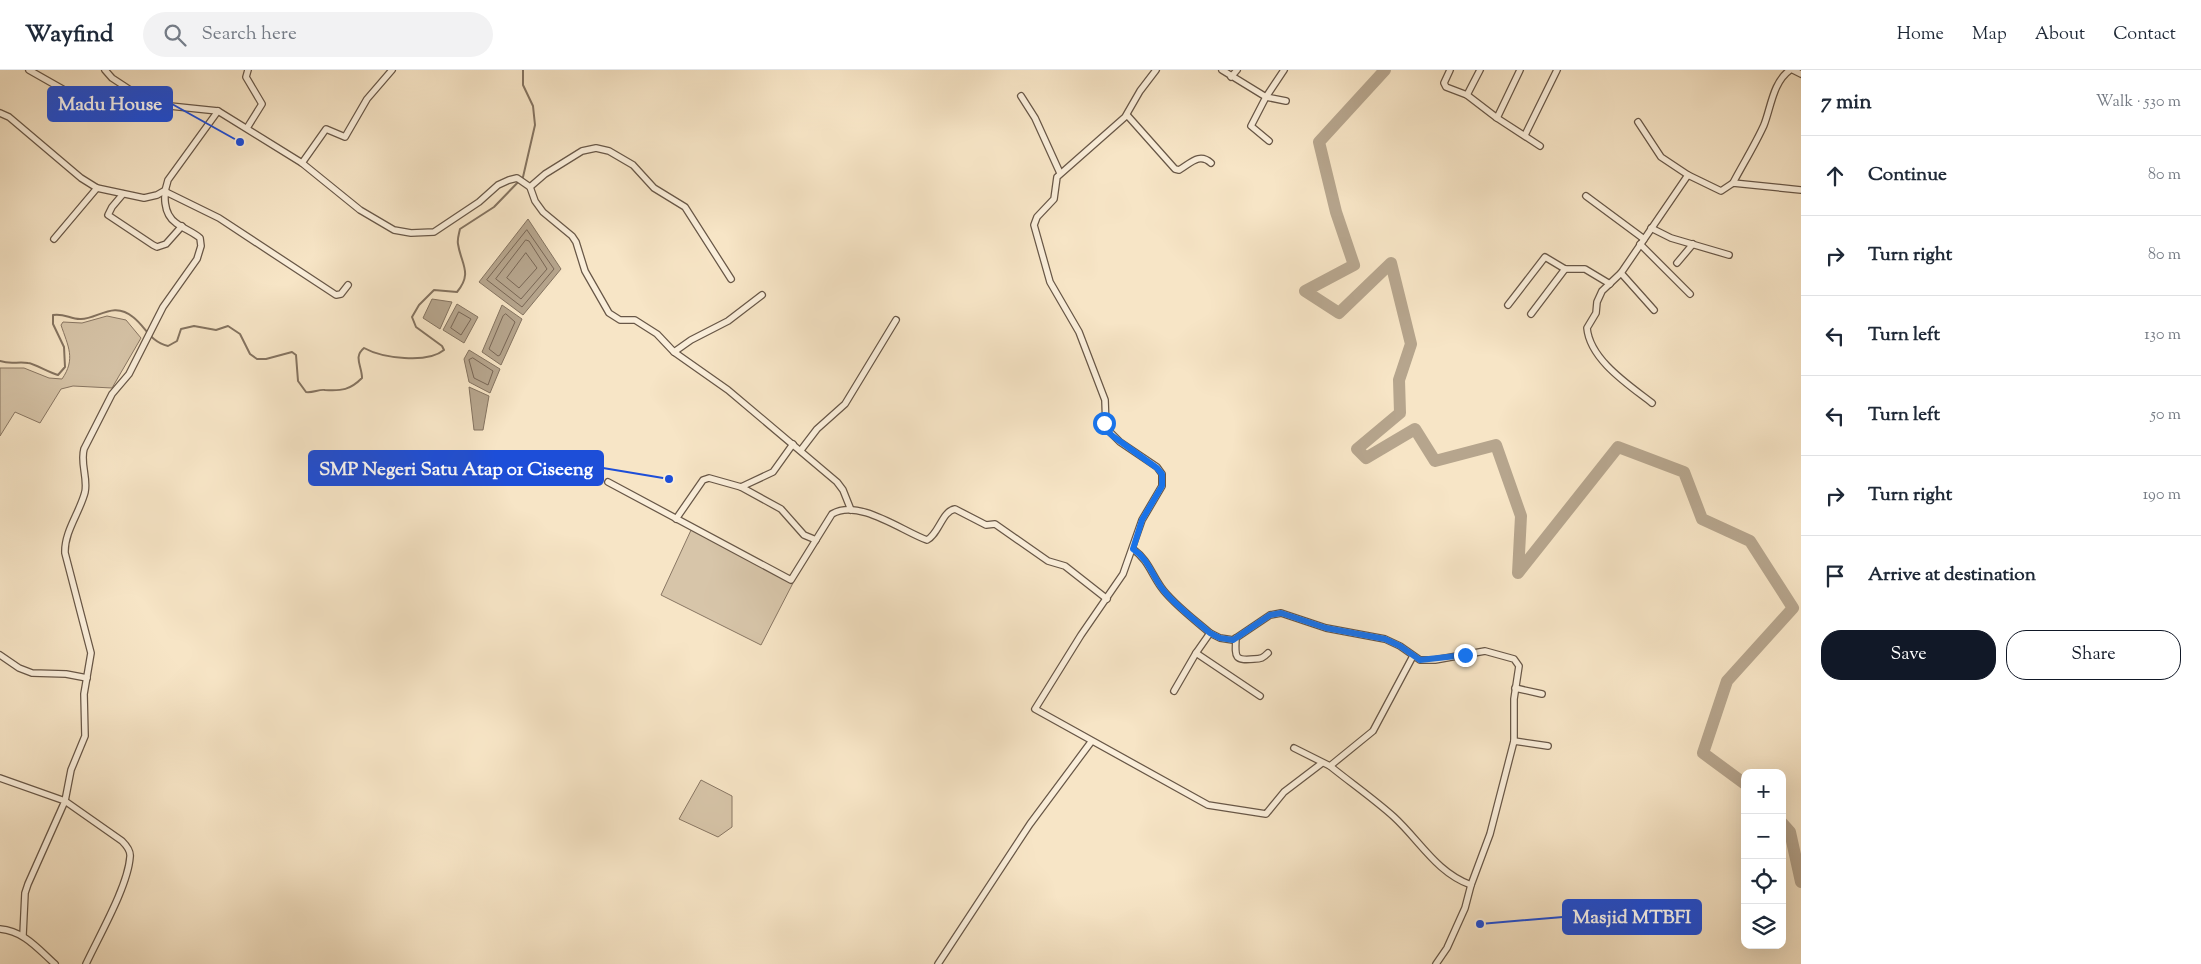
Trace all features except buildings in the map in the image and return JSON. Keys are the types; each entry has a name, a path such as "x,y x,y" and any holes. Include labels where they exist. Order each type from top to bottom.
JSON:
{"street":[{"path":"29,70 103,112 123,86"},
{"path":"104,70 123,86 146,101 175,107 218,111 302,163 369,216 394,230 426,233 442,228 479,202 498,185 517,178 529,186 535,202 543,212 567,231 576,242 585,271 609,313 620,320 630,319 639,322 663,339 674,352 728,390 801,450 841,486 851,510"},
{"path":"247,128 262,104 246,77 248,70"},
{"path":"302,163 326,129 345,137 368,99 392,70"},
{"path":"1156,70 1140,91 1126,115 1087,152 1060,173 1054,182 1054,199 1037,217 1034,224 1048,278 1082,341 1105,400 1106,428 1114,437 1157,468 1162,474 1162,486 1142,520 1123,574 1081,635 1035,709 1091,742 1208,805 1266,814 1284,792 1322,763"},
{"path":"1222,70 1266,97 1286,101"},
{"path":"1231,77 1237,70"},
{"path":"1269,141 1251,124 1284,70"},
{"path":"1450,70 1444,83 1446,87 1467,96 1540,146"},
{"path":"1467,96 1480,70"},
{"path":"1497,118 1520,70"},
{"path":"1525,135 1557,70"},
{"path":"1638,122 1661,156 1688,175 1721,191 1733,183 1763,127 1775,91 1785,74 1790,70"},
{"path":"1793,70 1801,74"},
{"path":"1020,96 1035,118 1060,173"},
{"path":"23,935 25,894 28,884 66,801 71,770 85,736 84,694 91,653 65,553 65,542 85,490 82,457 84,448 112,394 129,374 163,307 200,252 202,242 200,238 175,223 166,210 164,191 168,180 218,111"},
{"path":"0,113 9,117 80,178 98,188 144,198 157,196 164,191"},
{"path":"1126,115 1175,169 1180,170 1198,158 1203,158 1211,163"},
{"path":"529,186 582,151 596,148 609,151 633,165 654,188 685,207 731,279"},
{"path":"1652,403 1613,373 1594,349 1587,331 1596,313 1600,296 1621,273 1688,175"},
{"path":"1733,183 1801,190"},
{"path":"54,239 98,188"},
{"path":"164,191 219,218 336,295 341,294 348,285"},
{"path":"123,194 108,212 108,215 153,246 157,247 166,244 182,226"},
{"path":"1586,196 1642,241 1690,294"},
{"path":"1651,228 1671,238 1728,255"},
{"path":"1676,263 1693,244"},
{"path":"1508,305 1545,257 1565,269 1584,269 1610,284"},
{"path":"1531,314 1565,269"},
{"path":"1621,273 1654,310"},
{"path":"674,352 691,340 728,321 762,295"},
{"path":"801,450 817,429 845,404 896,320"},
{"path":"741,487 772,472 793,444"},
{"path":"676,519 704,480 709,478 741,487 781,510 804,535 816,540"},
{"path":"608,482 791,580 832,514 839,510 851,510 884,520 927,540 932,537 948,513 955,509 986,525 995,524 1048,561 1065,566 1106,599"},
{"path":"1133,549 1143,556 1149,564 1162,588 1210,633 1227,640 1236,638 1270,615 1281,613 1326,628 1385,639 1424,661 1491,651 1514,659 1518,663 1515,688 1514,741 1490,834 1471,885 1466,908 1447,948 1436,964"},
{"path":"1174,691 1210,633"},
{"path":"1236,638 1235,652 1240,660 1262,659 1268,653"},
{"path":"1196,653 1260,696"},
{"path":"0,655 19,668 32,673 66,674 87,678"},
{"path":"1330,766 1373,731 1413,656"},
{"path":"1515,688 1542,694"},
{"path":"1514,741 1548,746"},
{"path":"938,964 1030,824 1091,742"},
{"path":"1294,748 1330,766 1392,815 1444,872 1456,880 1471,885"},
{"path":"0,778 66,801 122,841 130,853 120,891 86,964"},
{"path":"0,929 23,935 56,964"}],"shaded area":[{"path":"107,316 126,320 141,338 112,388 73,386 61,389 40,423 15,412 0,436 0,368 24,368 49,378 62,379 70,359 61,325 63,322 82,323"},
{"path":"692,528 793,583 761,645 661,595"},
{"path":"701,780 732,796 732,827 718,837 679,819"}],"water":[{"path":"528,219 561,269 523,315 479,282"},
{"path":"432,299 452,302 440,329 423,318"},
{"path":"457,304 478,317 464,343 443,330"},
{"path":"502,305 522,319 501,365 482,352"},
{"path":"469,350 500,369 490,393 469,382 464,359"},
{"path":"469,387 489,396 483,430 474,430"}],"waterway":[{"path":"0,361 30,363 58,375 65,367 64,347 53,324 53,315 86,319 112,310 126,312 152,338 168,346 177,341 181,329 194,326 216,330 228,326 240,334 250,354 257,359 266,359 292,352 296,355 298,381 306,392 341,390 358,382 362,378 359,355 364,348 372,352 404,358 427,357 444,350 442,346 416,327 412,317 419,305 434,290 457,292 462,285 465,274 465,268 459,251 458,238 460,229 494,207 523,177 535,125 533,106 523,85 523,70"},
{"path":"1385,70 1319,142 1336,212 1354,265 1305,291 1339,313 1391,263 1411,344 1399,380 1400,413 1357,449 1366,458 1415,429 1435,461 1496,445 1521,516 1518,573 1618,447 1684,472 1702,519 1750,541 1793,608 1727,681 1703,753 1741,781"},
{"path":"1786,828 1790,832 1801,882"}],"place":[{"name":"Madu House","path":"240,142"},
{"name":"SMP Negeri Satu Atap 01 Ciseeng","path":"669,479"},
{"name":"Masjid MTBFI","path":"1480,924"}],"route":[{"path":"1104,423 1108,432 1161,471 1162,474 1162,486 1142,520 1133,549 1143,556 1149,564 1162,588 1210,633 1220,638 1233,640 1270,615 1281,613 1337,631 1385,639 1424,661 1465,655"}]}
